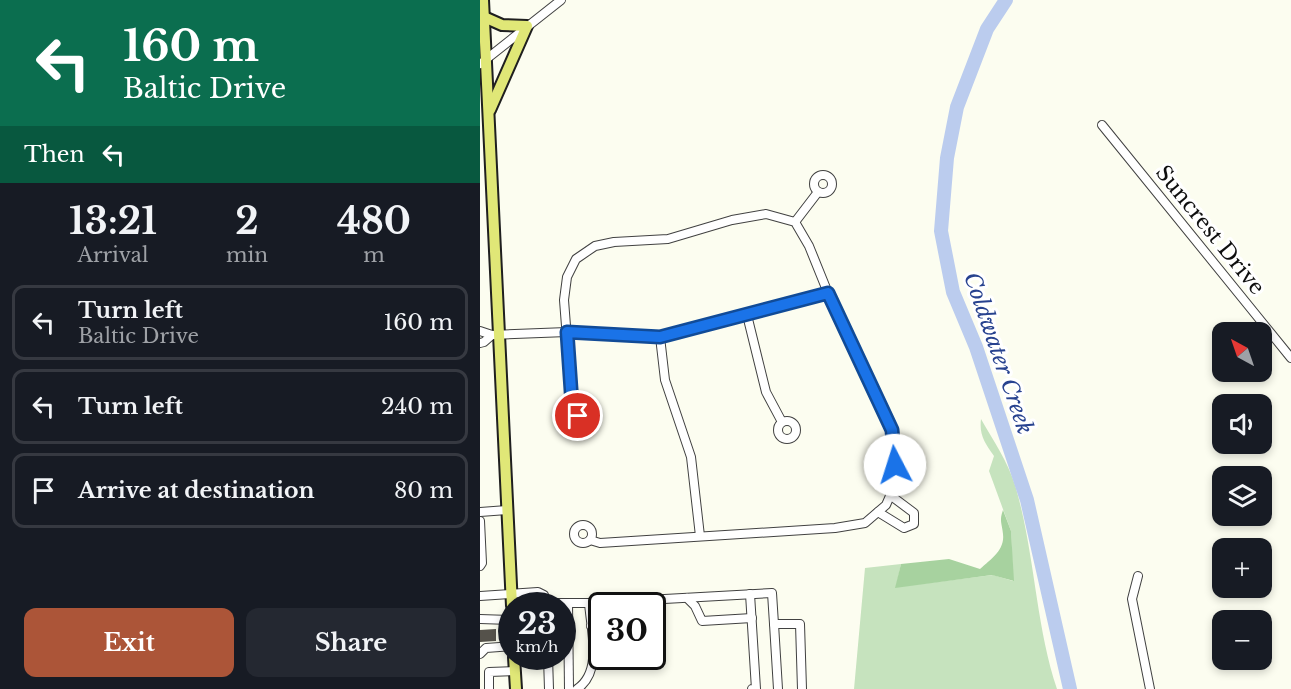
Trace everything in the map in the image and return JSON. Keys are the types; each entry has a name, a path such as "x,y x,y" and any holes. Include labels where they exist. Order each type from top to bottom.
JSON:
{"main road":[{"path":"483,0 483,62 488,113 495,335 511,592"},
{"path":"484,17 502,25 527,26 488,113"},
{"path":"480,105 488,113"},
{"path":"515,671 516,689"}],"street":[{"path":"483,62 561,0"},
{"name":"Suncrest Drive","path":"1102,125 1291,358"},
{"path":"795,222 818,192"},
{"path":"576,417 572,404 564,300 567,277 576,259 595,246 614,242 668,239 732,220 766,214 795,222 809,246 828,293 892,430 895,465 890,495 886,505 865,523 835,528 600,543 590,540"},
{"path":"480,330 495,335 567,332 660,337 828,293"},
{"path":"747,315 766,392 782,422"},
{"path":"480,343 495,335"},
{"path":"660,337 665,380 691,457 700,536"},
{"path":"878,512 904,528 914,524 914,513 890,495"},
{"path":"480,512 507,510"},
{"path":"480,521 482,563 480,566"},
{"path":"1138,576 1132,599 1150,689"},
{"path":"666,599 772,593 778,689"},
{"path":"480,596 498,594"},
{"path":"750,594 756,689 752,689"},
{"path":"687,598 695,606 702,621 752,618"},
{"path":"480,619 498,620"},
{"path":"774,624 800,624 802,689"},
{"path":"480,654 486,648 498,647"},
{"path":"548,670 549,689"},
{"path":"569,670 569,689"},
{"path":"578,689 591,677 592,670"},
{"path":"489,689 489,672 515,671"}],"green space":[{"path":"981,419 1015,485 1027,536 1044,639 1057,689 854,689 865,568 901,564 896,587 993,575 1013,581 1011,531 989,471 994,456 983,439"},
{"path":"1003,510 1011,531 1014,581 992,575 895,588 901,564 949,559 980,569 1002,545"}],"building":[{"path":"496,629 496,641 480,642 480,630"}],"waterway":[{"name":"Coldwater Creek","path":"1006,0 987,29 957,107 947,158 941,231 953,292 976,347 1027,500 1070,689"}],"route":[{"path":"578,416 576,417 572,404 567,332 660,337 828,293 892,430 895,465"}]}
